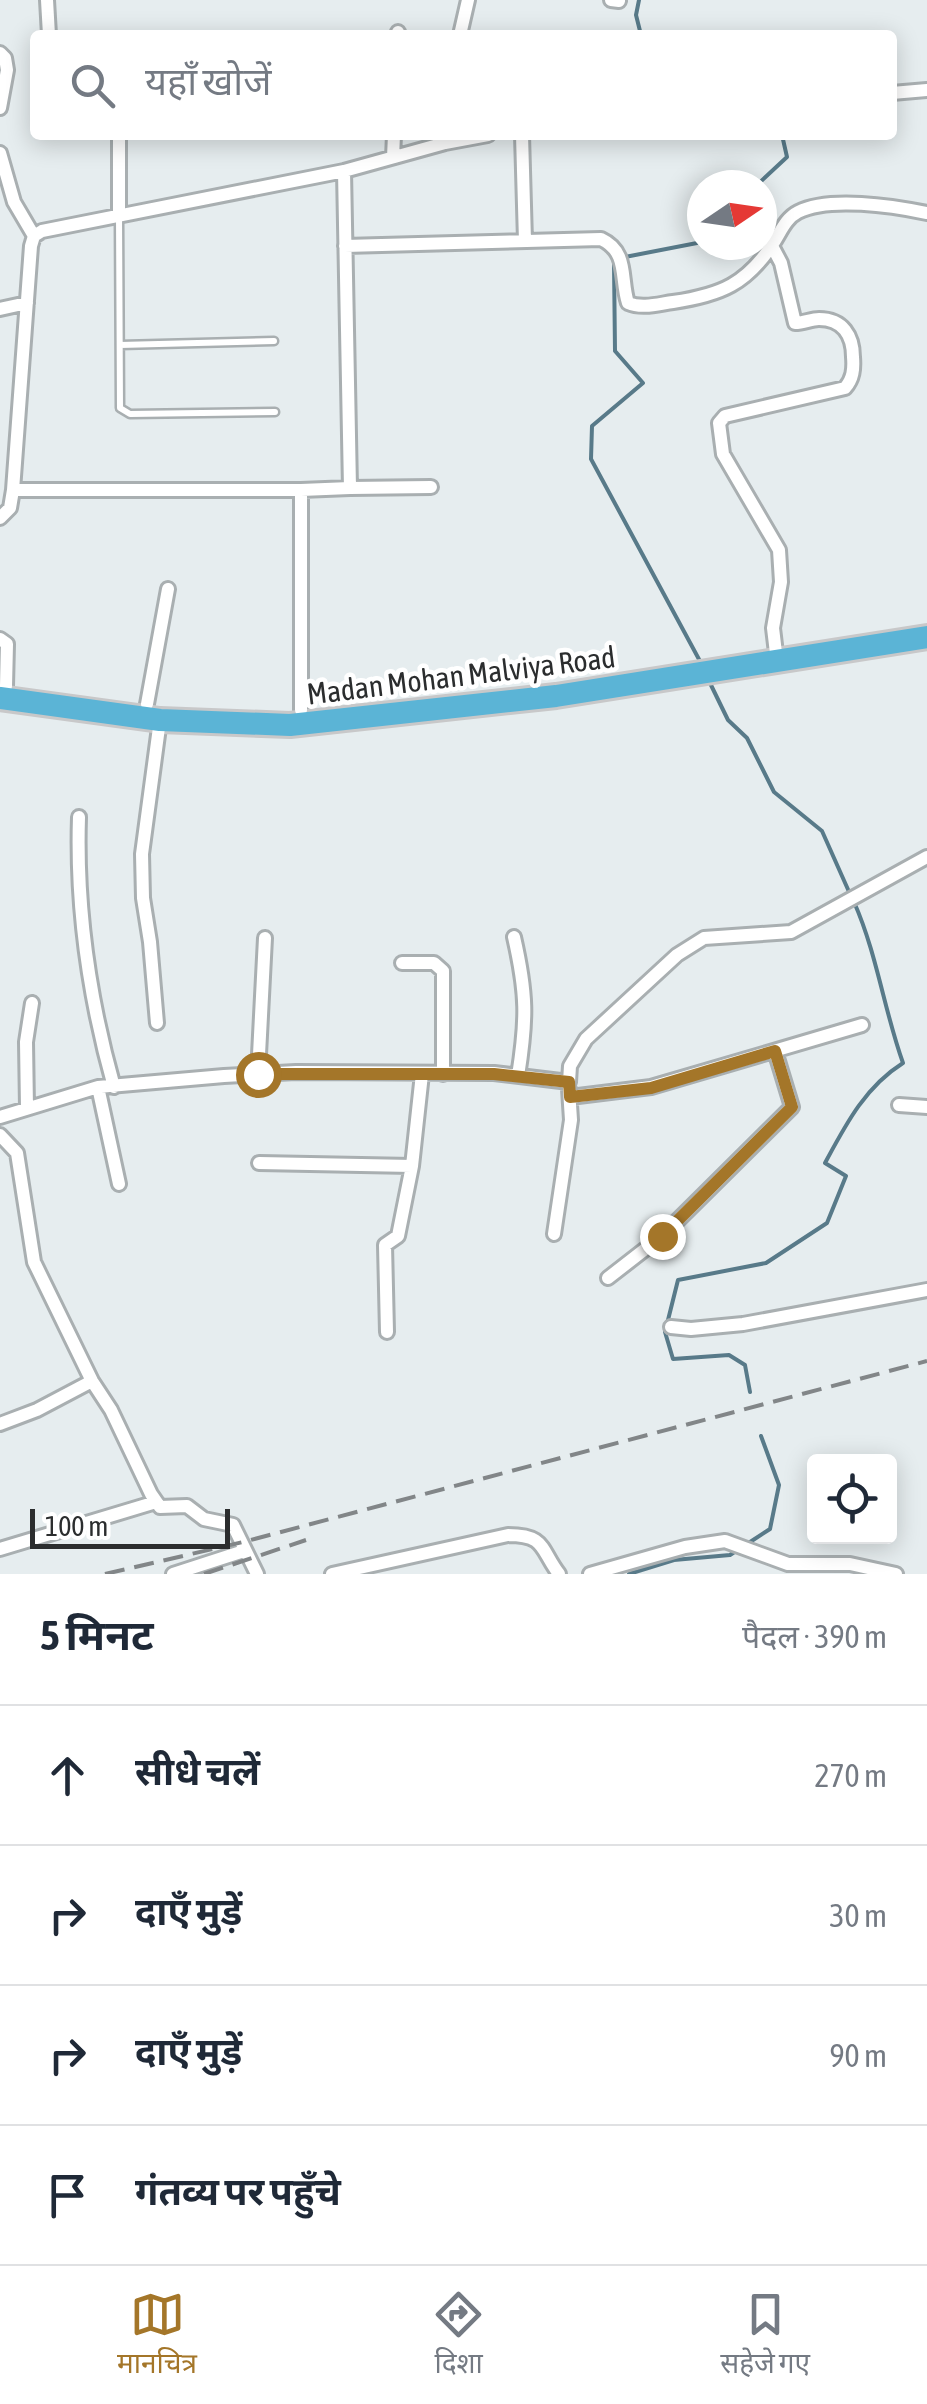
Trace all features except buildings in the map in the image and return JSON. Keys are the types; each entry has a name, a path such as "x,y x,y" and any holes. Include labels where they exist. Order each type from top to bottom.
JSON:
{"highway":[{"name":"Madan Mohan Malviya Road","path":"720,668 776,653 927,624"},
{"name":"Madan Mohan Malviya Road","path":"2,690 154,712 290,725 487,705 927,637"},
{"name":"Madan Mohan Malviya Road","path":"154,712 300,710 673,675"}],"street":[{"path":"47,0 48,30"},
{"path":"461,30 468,0"},
{"path":"610,0 619,1"},
{"path":"0,53 7,70 0,108"},
{"path":"897,93 927,90"},
{"path":"119,140 120,215"},
{"path":"393,157 394,140"},
{"path":"0,518 10,508 13,490 30,246 34,236 42,230 344,170 443,140"},
{"path":"522,140 525,241"},
{"path":"0,153 14,202 34,236"},
{"path":"344,170 350,488"},
{"path":"777,239 796,212 820,206 879,206 927,213"},
{"path":"346,246 601,240 613,246 621,259 626,297 633,306 714,295 742,280 760,260"},
{"path":"776,653 779,550 723,454 719,423 724,416 845,388 852,376 854,357 843,326 821,319 795,322 777,255"},
{"path":"0,309 27,303"},
{"path":"13,490 431,487"},
{"path":"300,710 301,490"},
{"path":"156,1023 150,942 142,898 142,854 168,588"},
{"path":"0,639 7,644 2,690"},
{"path":"78,817 79,916 100,1036 114,1087"},
{"path":"554,1234 571,1120 570,1066 586,1039 677,955 704,938 790,932 927,857"},
{"path":"514,937 526,1020 518,1076"},
{"path":"258,1074 265,938"},
{"path":"402,963 434,963 444,971 443,1074"},
{"path":"26,1108 26,1042 32,1003"},
{"path":"570,1097 651,1088 862,1025"},
{"path":"608,1278 662,1236 792,1107 775,1051"},
{"path":"0,1117 98,1087 258,1074 443,1074 569,1082"},
{"path":"388,1332 385,1245 398,1236 412,1166 422,1074"},
{"path":"98,1087 119,1184"},
{"path":"899,1105 927,1107"},
{"path":"0,1135 18,1153 34,1262 156,1502 160,1506 187,1506 215,1523 233,1525 256,1574"},
{"path":"258,1163 412,1166"},
{"path":"671,1327 692,1330 743,1324 927,1290"},
{"path":"0,1424 38,1410 92,1381"},
{"path":"0,1549 156,1502"},
{"path":"339,1573 522,1534 544,1547 559,1574"},
{"path":"597,1573 686,1547 724,1542 758,1553 787,1569 850,1564 896,1574"},
{"path":"173,1574 244,1551"}],"lane":[{"path":"120,215 120,402 124,412 275,412"},
{"path":"120,345 274,341"}],"waterway":[{"path":"639,0 636,15 640,30"},
{"path":"773,170 787,157 783,140"},
{"path":"625,257 687,245"},
{"path":"617,262 615,351 643,383 592,426 591,459 701,663"},
{"path":"709,681 728,720 747,738 774,792 822,831 850,894"},
{"path":"750,1392 745,1365 729,1355 673,1359 665,1332 678,1280 766,1263 827,1223 846,1176 825,1163 867,1095 903,1063 854,902"},
{"path":"747,1544 770,1529 779,1485 761,1436"},
{"path":"629,1574 674,1560 730,1555 739,1549"}],"railway":[{"path":"105,1574 243,1542 927,1361"},
{"path":"204,1574 306,1540"}],"route":[{"path":"258,1074 494,1074 569,1082 570,1097 651,1088 775,1051 792,1107 662,1236"}]}
